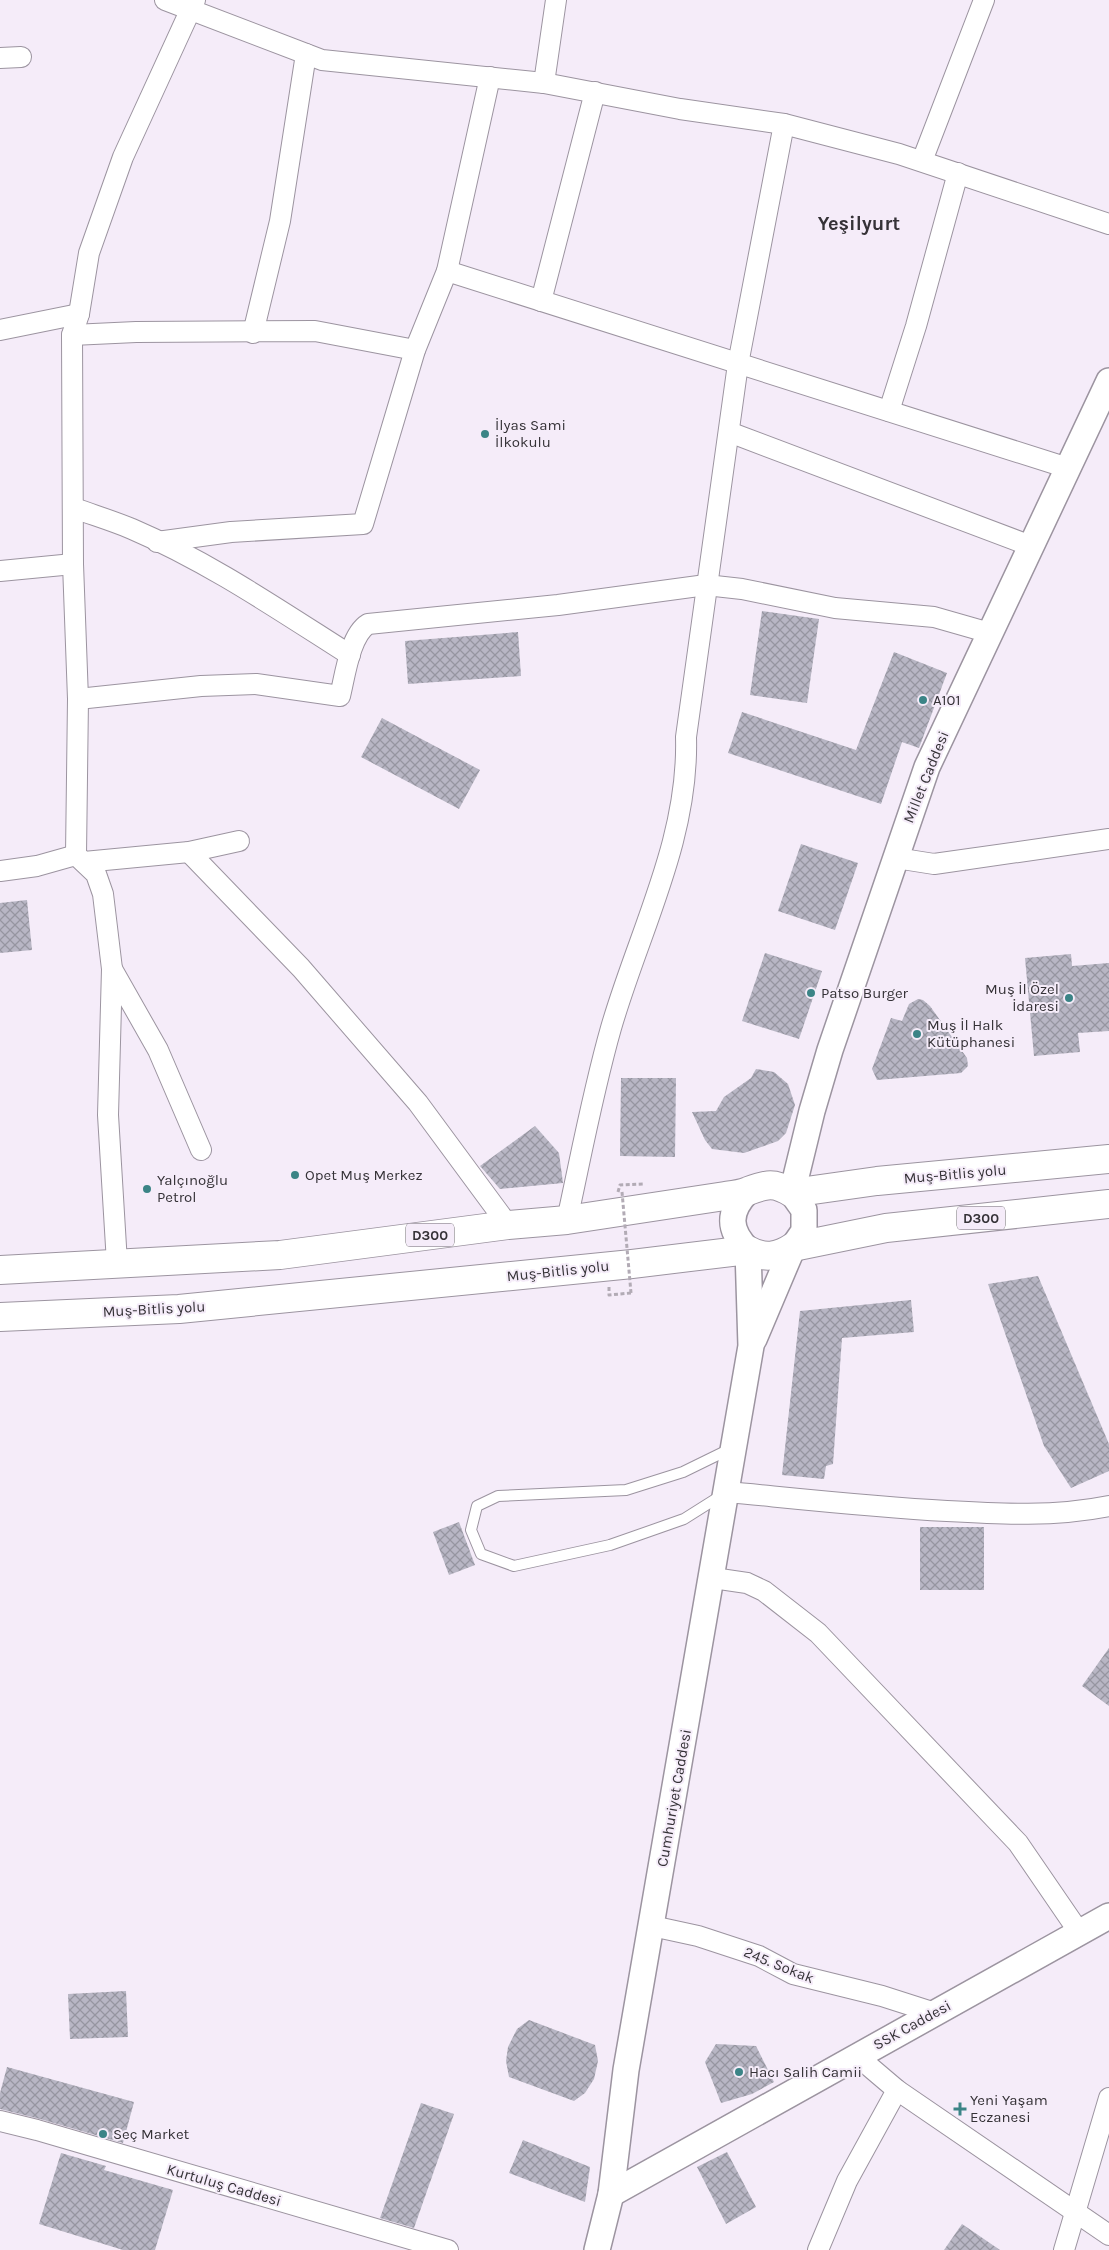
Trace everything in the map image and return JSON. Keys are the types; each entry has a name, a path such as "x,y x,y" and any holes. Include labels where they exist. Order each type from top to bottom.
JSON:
{"highway":[{"name":"Muş-Bitlis yolu","path":"0,1270 280,1255 508,1225 567,1220 747,1192 754,1188 771,1184 782,1187 792,1193 877,1181 1109,1160"},
{"name":"Muş-Bitlis yolu","path":"0,1317 179,1308 632,1264 748,1250 762,1256 771,1257 783,1254 793,1248 886,1228 1109,1204"}],"street":[{"path":"165,0 194,4 322,60 544,83 680,108 784,124 922,161 1109,224"},
{"path":"544,83 556,0"},
{"path":"922,161 984,0"},
{"path":"117,1263 108,1115 112,969 103,894 96,874 80,858 78,699 73,564 72,335 79,314 89,253 123,157 194,4"},
{"path":"253,333 280,221 306,54"},
{"path":"0,58 21,57"},
{"path":"157,542 231,532 363,524 415,350 447,271 490,77"},
{"path":"540,301 595,92"},
{"path":"567,1220 611,1028 673,848 685,784 686,737 738,364 784,124"},
{"path":"889,411 916,326 958,173"},
{"path":"447,271 1068,468"},
{"path":"0,330 79,314"},
{"path":"72,335 136,332 315,332 415,350"},
{"name":"Millet Caddesi","path":"792,1193 812,1111 830,1050 927,767 1109,381"},
{"path":"729,432 1031,546"},
{"path":"74,508 131,529 157,542 255,595 350,655"},
{"path":"0,571 73,564"},
{"path":"78,699 202,686 256,684 340,696 350,655 362,627 368,624 558,604 706,585 742,589 835,608 934,617 990,633"},
{"path":"896,858 934,864 1109,839"},
{"path":"0,871 80,858 189,852 239,841"},
{"path":"189,852 301,968 418,1104 508,1225"},
{"path":"112,969 158,1050 200,1150"},
{"path":"747,1192 739,1201 734,1212 733,1225 739,1241 748,1250"},
{"name":"Cumhuriyet Caddesi","path":"752,1346 793,1248 804,1231 804,1210 792,1193"},
{"name":"Cumhuriyet Caddesi","path":"598,2250 611,2194 626,2070 752,1346 748,1250"},
{"path":"728,1492 872,1507 993,1514 1076,1513 1109,1506"},
{"path":"712,1578 746,1584 764,1591 818,1632 1018,1843 1079,1932"},
{"name":"SSK Caddesi","path":"611,2194 1109,1916"},
{"name":"245. Sokak","path":"652,1926 698,1936 759,1956 793,1974 882,1996 935,2013"},
{"path":"857,2056 897,2090 1109,2235"},
{"path":"818,2250 847,2181 897,2090"},
{"path":"1064,2250 1109,2098"},
{"name":"Kurtuluş Caddesi","path":"0,2121 37,2130 448,2250"}],"lane":[{"path":"728,1492 684,1520 610,1545 514,1566 481,1554 472,1530 478,1506 498,1496 626,1490 683,1472 734,1448"}],"path":[{"path":"610,1295 631,1293 622,1192"}],"building":[{"path":"762,611 819,619 807,703 750,695"},
{"path":"518,632 521,676 408,684 405,641"},
{"path":"894,652 947,673 919,748 902,742 881,804 728,753 742,712 856,750"},
{"path":"382,718 480,770 459,809 361,757"},
{"path":"801,844 858,863 835,930 778,911"},
{"path":"27,900 32,950 0,953 0,903"},
{"path":"765,953 822,971 799,1039 742,1021"},
{"name":"Muş İl Özel İdaresi","path":"1071,954 1072,966 1109,963 1109,1031 1078,1033 1080,1052 1034,1056 1025,958"},
{"name":"Muş İl Halk Kütüphanesi","path":"918,999 923,1000 930,1006 967,1058 968,1066 961,1073 877,1080 872,1069 891,1018 902,1021 909,1004"},
{"path":"756,1069 774,1072 788,1084 795,1105 786,1133 778,1141 744,1153 712,1149 705,1140 692,1112 716,1111 724,1097 751,1078"},
{"path":"621,1078 676,1078 675,1157 620,1156"},
{"path":"535,1126 559,1153 563,1183 500,1189 480,1166"},
{"path":"1038,1276 1109,1444 1109,1471 1071,1488 1044,1446 988,1284"},
{"path":"911,1300 914,1332 842,1338 833,1464 826,1466 824,1479 782,1475 800,1311"},
{"path":"459,1522 475,1565 449,1575 433,1532"},
{"path":"920,1527 984,1527 984,1590 920,1590"},
{"path":"1109,1648 1109,1706 1082,1686"},
{"path":"126,1991 128,2037 70,2039 68,1994"},
{"path":"529,2020 595,2045 598,2061 594,2079 585,2093 574,2101 509,2077 506,2061 508,2047 517,2029"},
{"name":"Hacı Salih Camii","path":"716,2044 756,2046 774,2082 752,2094 721,2103 705,2062"},
{"path":"7,2067 134,2102 123,2143 0,2109 0,2093"},
{"path":"421,2103 454,2114 414,2228 380,2218"},
{"path":"523,2140 590,2167 585,2202 509,2173"},
{"path":"727,2152 756,2207 726,2224 697,2167"},
{"path":"61,2153 106,2166 104,2170 173,2190 155,2250 123,2250 39,2224"},
{"path":"962,2224 1000,2250 944,2250"}],"place":[{"name":"İlyas Sami İlkokulu","path":"485,434"},
{"name":"A101","path":"923,700"},
{"name":"Patso Burger","path":"811,993"},
{"name":"Muş İl Özel İdaresi","path":"1069,998"},
{"name":"Muş İl Halk Kütüphanesi","path":"917,1034"},
{"name":"Opet Muş Merkez","path":"295,1175"},
{"name":"Yalçınoğlu Petrol","path":"147,1189"},
{"name":"Hacı Salih Camii","path":"739,2072"},
{"name":"Yeni Yaşam Eczanesi","path":"960,2109"},
{"name":"Seç Market","path":"103,2134"}],"district":[{"name":"Yeşilyurt","path":"859,223"}]}
